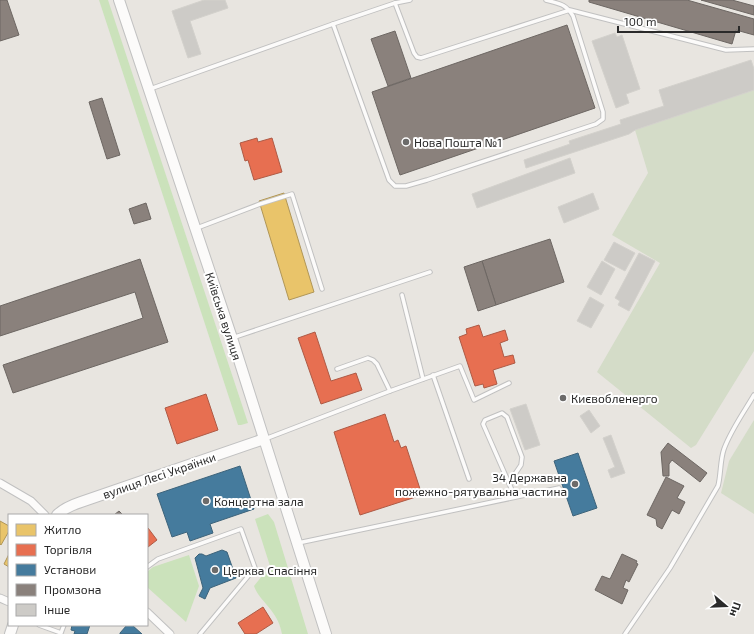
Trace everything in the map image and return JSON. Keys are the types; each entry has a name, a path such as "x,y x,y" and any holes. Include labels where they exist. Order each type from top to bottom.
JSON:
{"main road":[{"name":"Київська вулиця","path":"119,0 232,338 326,634"},
{"name":"вулиця Лесі Українки","path":"58,514 76,504 264,439"}],"street":[{"path":"0,483 31,501 44,514"},
{"path":"148,613 170,634"}],"lane":[{"path":"149,90 332,24 394,3 410,0"},
{"path":"332,24 389,180 396,186 406,186 596,124 603,119 604,112 573,16 570,10 564,5 546,0"},
{"path":"394,3 414,53 416,57 421,58 570,10 726,50 754,49"},
{"path":"195,229 260,204 292,194 322,289"},
{"path":"232,338 430,272"},
{"path":"402,295 422,379"},
{"path":"337,369 368,358 373,360 377,364 390,391"},
{"path":"264,439 460,366 474,400 509,383"},
{"path":"433,376 469,479"},
{"path":"625,634 670,568 718,486 723,451 729,437 754,395"},
{"path":"509,483 521,465 522,457 507,417 502,413 485,420 483,424 515,497"},
{"path":"297,543 559,488"},
{"path":"148,566 158,559 241,529 255,568 200,634"},
{"path":"42,626 61,633 64,626"}],"green space":[{"path":"99,0 108,0 248,423 238,425"},
{"path":"754,90 754,351 696,445 691,448 597,372 660,263 612,235 648,173 635,130"},
{"path":"754,420 754,514 721,493 729,461"},
{"path":"268,514 274,522 308,634 282,634 277,618 254,586 270,566 255,519"},
{"path":"189,555 199,586 186,622 148,588 148,571 153,567"}],"building: Житло":[{"path":"284,193 314,292 289,300 259,201"},
{"path":"0,521 8,525 8,533 1,545"},
{"path":"8,556 8,566 4,564"}],"building: Торгівля":[{"path":"257,138 258,142 272,138 282,172 254,180 248,160 245,161 240,143"},
{"path":"479,325 483,337 505,330 508,340 500,343 504,357 513,355 515,363 493,370 497,384 484,388 483,384 475,386 459,337 467,334 466,329"},
{"path":"315,332 331,381 356,373 362,390 321,404 298,338"},
{"path":"206,394 218,430 177,444 165,408"},
{"path":"385,414 394,442 398,440 401,448 406,446 422,495 360,515 334,432"},
{"path":"148,528 157,540 148,547"},
{"path":"263,607 273,623 256,634 245,634 238,623"}],"building: Установи":[{"name":"34 Державна пожежно-рятувальна частина","path":"578,453 597,508 573,516 554,461"},
{"name":"Концертна зала","path":"240,466 254,509 210,524 213,533 190,541 187,532 172,537 157,494"},
{"name":"Церква Спасіння","path":"222,550 227,552 236,578 210,588 205,599 199,596 203,588 195,558 199,554 206,556"},
{"path":"72,626 90,626 87,634 74,634 75,631 71,630"},
{"path":"126,626 133,626 142,634 120,634"}],"building: Промзона":[{"path":"0,0 7,0 19,35 0,41"},
{"path":"589,0 687,0 754,19 754,35 736,30 732,44 589,2"},
{"path":"701,0 732,0 754,6 754,15"},
{"path":"567,25 595,108 400,175 372,92"},
{"path":"395,31 411,78 388,86 371,39"},
{"path":"102,98 120,155 107,159 89,102"},
{"path":"146,203 151,219 134,224 129,209"},
{"path":"550,239 564,282 496,305 482,261"},
{"path":"140,259 168,342 13,393 3,365 143,318 135,292 0,336 0,306"},
{"path":"482,261 496,305 478,311 464,267"},
{"path":"668,443 707,473 700,482 672,460 669,464 669,476 663,476 661,452"},
{"path":"666,477 684,486 677,498 685,502 679,514 672,510 662,529 657,526 656,519 647,515"},
{"path":"119,511 122,514 115,514"},
{"path":"622,554 637,561 636,563 638,564 629,582 626,580 623,588 628,590 622,604 595,590 602,576 610,579"}],"building: Інше":[{"path":"204,0 225,0 228,8 190,21 201,54 188,58 172,11"},
{"path":"615,33 617,37 622,35 640,89 626,94 629,103 616,108 592,41"},
{"path":"751,60 754,69 754,90 526,168 524,160 570,144 569,141 621,124 620,120 664,106 659,90"},
{"path":"570,158 575,173 477,208 472,194"},
{"path":"593,193 599,209 564,223 558,207"},
{"path":"614,242 635,253 625,271 604,260"},
{"path":"639,253 655,261 629,311 618,305 620,301 615,298"},
{"path":"602,261 615,269 601,295 587,287"},
{"path":"590,297 604,305 591,328 577,321"},
{"path":"526,404 540,445 525,450 510,409"},
{"path":"589,410 600,426 591,433 580,416"},
{"path":"611,435 625,473 611,478 608,470 615,467 603,438"}],"place":[{"name":"Нова Пошта №1","path":"406,142"},
{"name":"Києвобленерго","path":"563,398"},
{"name":"34 Державна пожежно-рятувальна частина","path":"575,484"},
{"name":"Концертна зала","path":"206,501"},
{"name":"Церква Спасіння","path":"215,570"}]}
